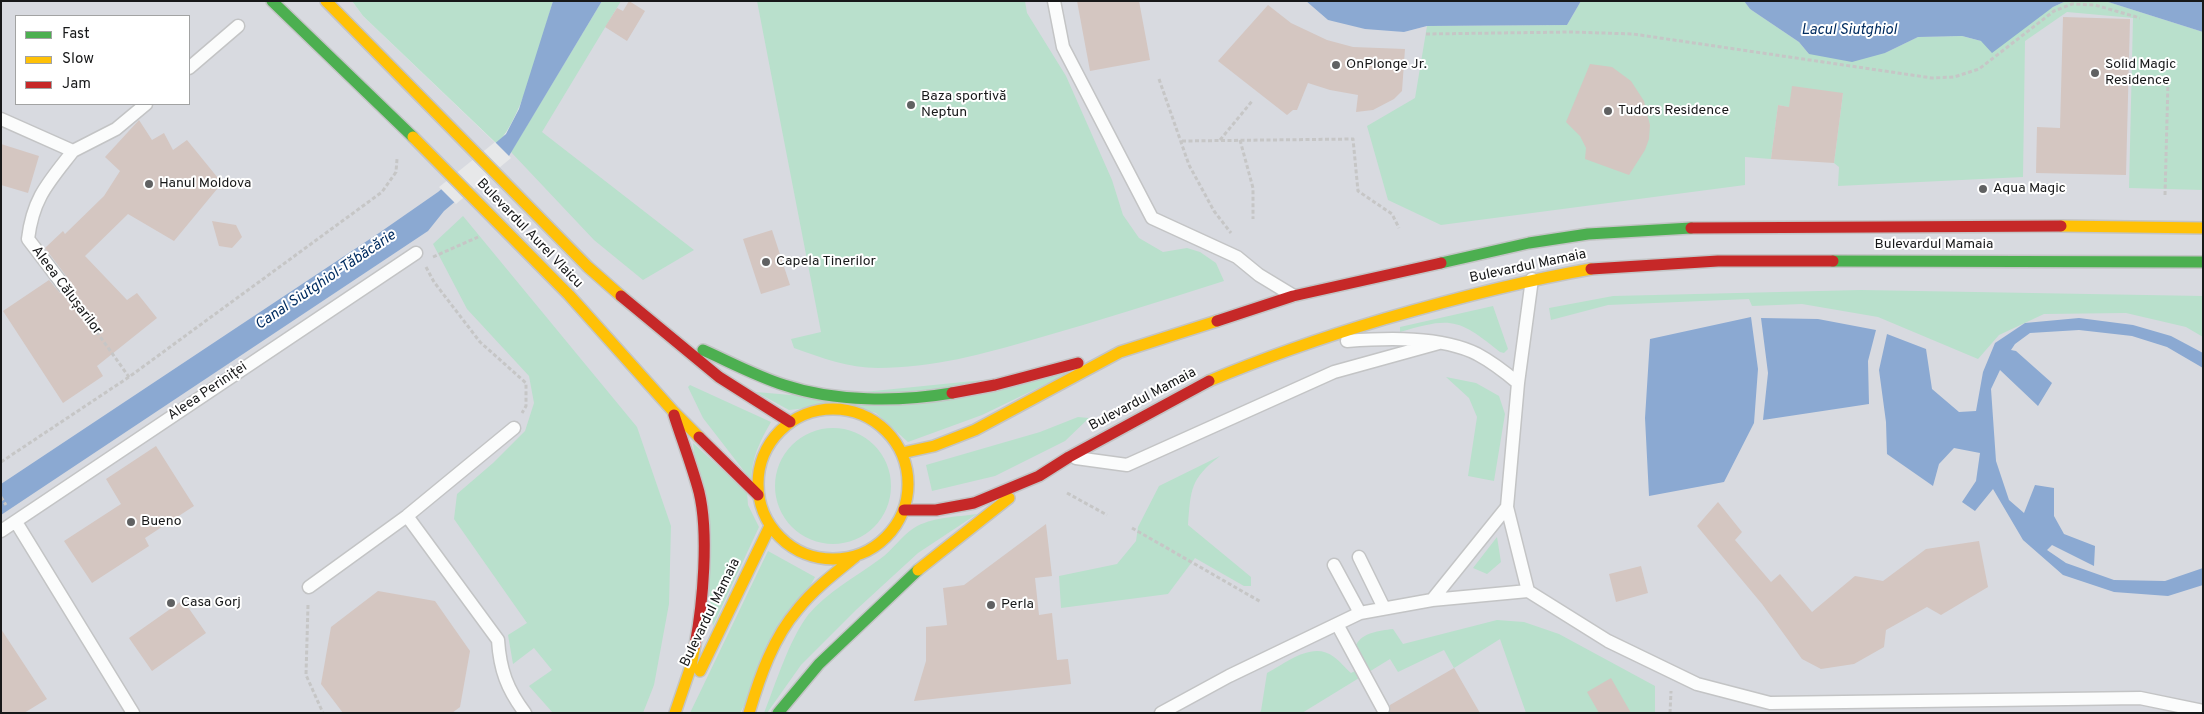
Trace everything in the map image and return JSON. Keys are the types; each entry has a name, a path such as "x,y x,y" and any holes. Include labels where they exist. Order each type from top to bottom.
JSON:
{"main road":[{"name":"Bulevardul Aurel Vlaicu","path":"272,1 409,133 569,295 673,411 758,496"},
{"name":"Bulevardul Aurel Vlaicu","path":"326,1 588,267 661,330 719,376 790,422"},
{"name":"Bulevardul Mamaia","path":"902,453 934,446 975,430 1120,352 1293,296 1529,244 1588,234 1714,227 1990,225 2203,228"},
{"name":"Bulevardul Mamaia","path":"904,510 936,510 974,503 1038,476 1200,385 1256,361 1448,300 1532,279 1598,268 1718,261 1989,260 2203,262"},
{"path":"661,330 770,380 798,389 859,396 901,397 968,391 1120,352"},
{"path":"825,409 844,410 862,414 879,424 892,437 902,453 907,472 908,491 904,510 896,526 885,539 871,550 855,557 836,560 817,558 798,552 782,541 770,526 762,511 758,496 760,465 767,448 777,434 790,422 807,414 825,409"},
{"path":"673,411 699,493 703,531 701,612 691,666 677,713"},
{"path":"778,713 819,664 916,572 1038,476"},
{"name":"Bulevardul Mamaia","path":"677,713 770,526"},
{"path":"748,713 758,682 782,630 807,598 855,557"}],"lane":[{"path":"1055,2 1063,47 1152,218 1236,257 1258,275 1293,296"},
{"path":"190,67 238,26"},
{"name":"Aleea Călușarilor","path":"64,286 28,239 30,222 41,191 73,151 116,129 145,105"},
{"path":"1,119 73,151"},
{"name":"Aleea Periniței","path":"1,531 420,257"},
{"path":"1528,591 1507,507 1518,383 1532,279"},
{"path":"1306,344 1376,339 1440,343 1477,354 1518,383"},
{"path":"1069,457 1126,464 1334,372 1440,343"},
{"path":"309,587 407,516 514,428"},
{"path":"1432,600 1507,507"},
{"path":"407,516 498,640 499,660 510,694 525,713"},
{"path":"16,522 133,713"},
{"path":"1359,557 1384,608"},
{"path":"1334,565 1360,613"},
{"path":"1161,713 1229,676 1360,613 1432,600 1528,591 1608,641 1697,684 1770,703 2140,698 2203,711"},
{"path":"1337,624 1383,709"}],"path":[{"path":"1426,34 1571,32 1633,34 1932,78 1954,77 1979,69 2054,11 2072,4 2095,5 2140,18"},
{"path":"1159,79 1189,165 1214,211 1236,240"},
{"path":"2165,195 2168,81"},
{"path":"1220,141 1254,100"},
{"path":"1182,141 1353,139 1358,191 1392,214 1399,228"},
{"path":"1240,140 1253,188 1253,219"},
{"path":"1,462 129,377 382,192 396,172 398,153"},
{"path":"481,235 420,257 434,282 480,342 526,383 526,406 514,428"},
{"name":"Aleea Călușarilor","path":"64,286 129,377"},
{"path":"1067,494 1107,515"},
{"path":"1132,528 1261,602"},
{"path":"309,587 306,675 323,713"}],"shaded area":[{"path":"1,1 352,1 363,16 509,156 602,1 1306,1 1328,20 1404,32 1427,26 1567,25 1581,1 1744,1 1750,9 1981,41 2066,1 2105,1 2203,32 2203,713 1,713"}],"green space":[{"path":"352,1 553,1 531,77 507,131 497,144 363,16"},
{"path":"602,1 621,1 542,132 694,250 643,280 594,240 511,152"},
{"name":"Baza sportivă Neptun","path":"757,1 1025,1 1027,13 1066,76 1112,180 1123,215 1139,238 1163,252 1187,248 1200,252 1216,263 1224,281 1016,345 938,363 918,366 867,368 835,362 794,348 791,339 821,332"},
{"path":"1581,1 1744,1 1750,9 1799,42 1809,54 1885,53 1918,37 1962,36 1981,41 2066,1 2105,1 2203,32 2203,190 2129,188 2133,18 2067,12 2025,41 2023,177 1838,186 1839,167 1834,163 1843,93 1789,107 1778,105 1771,159 1745,157 1745,185 1441,225 1388,200 1367,126 1415,98 1427,26 1567,25"},
{"path":"463,216 637,427 671,526 669,604 654,685 643,713 553,713 529,686 552,670 534,648 513,664 508,635 527,623 454,519 457,494 493,463 525,431 534,403 529,376 467,309 433,244"},
{"path":"1861,290 2203,296 2203,337 2186,327 2126,313 2044,314 1999,335 1978,359 1878,317 1802,304 1752,306 1749,299 1608,305 1551,320 1549,308 1613,296"},
{"path":"1493,306 1508,349 1504,353 1474,332 1453,324 1431,324 1400,332 1400,327"},
{"path":"1073,371 982,415 908,442 876,413 843,404 789,410 756,392 814,397"},
{"path":"1446,377 1476,383 1499,396 1505,414 1494,481 1468,476 1477,417 1469,398"},
{"path":"690,385 771,422 757,450 751,480 703,418 688,387"},
{"path":"1078,417 1089,418 1065,441 995,476 932,491 926,465 1040,432"},
{"path":"833,428 855,432 874,445 887,464 891,486 887,508 874,527 855,540 833,544 811,540 792,527 779,508 775,486 779,464 792,445 811,432"},
{"path":"693,443 747,492 748,505 759,527 713,626"},
{"path":"1220,456 1197,478 1190,502 1188,525 1251,577 1251,586 1244,586 1195,558 1168,594 1061,608 1059,576 1117,564 1136,541 1138,527 1159,486"},
{"path":"977,514 918,553 857,609 801,665 767,713 764,713 783,662 795,637 801,625 816,606 833,591 871,566 905,535 921,524"},
{"path":"1497,537 1501,562 1487,574 1473,568"},
{"path":"768,551 815,577 740,713 690,713"},
{"path":"1497,620 1524,622 1559,634 1655,686 1655,713 1526,713 1500,639 1454,668 1444,650 1398,672 1390,659 1302,713 1259,713 1261,711 1267,673 1300,655 1317,651 1326,652 1351,673 1365,666 1356,645 1363,637 1372,633 1393,629 1403,644"}],"water":[{"name":"Canal Siutghiol-Tăbăcărie","path":"553,1 602,1 509,156 444,211 428,231 1,515 1,484 379,233 438,192 506,134 519,109"},
{"path":"1306,1 1581,1 1567,25 1427,26 1404,32 1365,29 1328,20"},
{"name":"Lacul Siutghiol","path":"1744,1 2066,1 2053,7 1992,53 1981,41 1962,36 1918,37 1885,53 1852,62 1809,54 1799,42 1750,9"},
{"path":"2105,1 2203,1 2203,32"},
{"path":"1751,317 1758,369 1754,423 1724,482 1649,496 1645,418 1650,339"},
{"path":"1761,318 1818,319 1876,330 1868,361 1869,404 1763,420 1768,373"},
{"path":"2079,318 2133,325 2171,336 2203,353 2203,368 2167,347 2132,336 2079,330 2030,333 2015,344 2011,350 2016,351 2052,383 2038,406 2000,370 1991,389 1996,461 2009,500 2024,513 2035,485 2054,488 2054,516 2064,534 2095,546 2094,566 2052,545 2047,550 2066,563 2114,580 2165,581 2203,568 2203,585 2168,596 2114,592 2063,575 2023,540 1993,489 1975,511 1962,502 1976,481 1980,453 1954,448 1939,464 1933,486 1887,454 1886,422 1879,370 1887,334 1926,349 1932,389 1959,412 1976,411 1983,372 1995,343 2025,323"}],"pier":[{"path":"495,142 511,158 456,204 439,187"}],"building":[{"path":"629,1 645,11 627,41 605,27 617,8 623,11"},
{"path":"1077,1 1139,1 1150,60 1090,71"},
{"path":"1268,5 1291,23 1327,40 1353,47 1405,49 1402,91 1394,99 1373,110 1356,112 1358,95 1330,90 1308,83 1297,110 1293,110 1287,115 1218,61"},
{"name":"Solid Magic Residence","path":"2063,17 2130,19 2126,175 2036,173 2037,127 2060,128"},
{"name":"Tudors Residence","path":"1590,64 1612,67 1631,81 1644,101 1650,125 1649,139 1645,150 1629,175 1585,159 1586,148 1580,136 1566,122"},
{"path":"1792,86 1843,93 1834,163 1771,159 1778,105 1789,107"},
{"path":"139,120 152,140 164,133 173,150 187,140 222,183 174,241 128,214 85,256 127,300 137,293 157,318 97,366 103,376 63,403 3,311 49,280 60,293 66,294 71,290 70,281 45,248 63,231 65,234 104,196 120,171 105,157"},
{"path":"1,144 39,156 28,193 1,185"},
{"path":"212,221 236,225 242,237 232,248 219,246"},
{"name":"Capela Tinerilor","path":"772,230 790,285 761,294 743,239"},
{"name":"Bueno","path":"156,446 194,506 145,538 149,546 92,583 64,541 121,504 106,479"},
{"path":"1718,502 1742,532 1735,540 1771,582 1780,574 1812,612 1855,576 1883,581 1926,549 1979,541 1988,587 1941,615 1927,607 1886,630 1884,647 1854,664 1821,669 1802,659 1762,604 1697,526"},
{"path":"1046,524 1052,576 1035,578 1039,615 1052,613 1057,660 1068,659 1071,684 914,701 926,661 926,627 947,625 943,588 964,585"},
{"path":"1641,566 1648,593 1616,602 1609,574"},
{"path":"378,591 435,601 470,651 460,707 452,713 343,713 321,684 331,627"},
{"path":"183,600 206,633 152,671 129,638"},
{"path":"1,629 47,699 24,713 1,713"},
{"path":"1454,668 1480,713 1390,713 1390,705"},
{"path":"1611,678 1631,713 1599,713 1587,692"}],"traffic: fast":[{"path":"272,1 413,137"},
{"path":"1441,263 1529,243 1588,234 1691,228"},
{"path":"1833,261 2203,262"},
{"path":"703,350 784,385 824,395 889,399 952,393"},
{"path":"778,713 819,664 918,570"}],"traffic: slow":[{"path":"326,1 588,267 621,296"},
{"path":"413,137 569,295 673,411 699,437"},
{"path":"2061,226 2203,228"},
{"path":"1209,381 1295,348 1384,319 1487,291 1591,269"},
{"path":"902,453 934,446 975,430 1120,352 1217,321"},
{"path":"833,409 848,410 862,415 875,421 886,431 896,442 902,455 907,469 908,484 907,499 902,513 896,526 886,537 875,547 862,553 848,558 833,559 818,558 804,553 791,547 780,537 770,526 764,513 759,499 758,484 759,469 764,455 770,442 780,431 791,421 804,415 818,410 833,409"},
{"path":"918,570 1009,498"},
{"path":"700,671 770,526"},
{"path":"749,713 768,658 789,620 818,588 855,557"},
{"path":"675,713 691,666 695,645"}],"traffic: jam":[{"path":"1691,228 2061,226"},
{"path":"1591,269 1718,261 1833,261"},
{"path":"1217,321 1293,296 1441,263"},
{"path":"621,296 719,377 790,422"},
{"path":"952,393 995,385 1078,363"},
{"path":"904,510 936,510 974,503 1039,476 1069,457 1209,381"},
{"path":"674,415 699,492 704,527 704,568 695,645"},
{"path":"699,437 758,495"}],"place":[{"name":"OnPlonge Jr.","path":"1336,65"},
{"name":"Solid Magic Residence","path":"2095,73"},
{"name":"Baza sportivă Neptun","path":"911,105"},
{"name":"Tudors Residence","path":"1608,111"},
{"name":"Hanul Moldova","path":"149,184"},
{"name":"Aqua Magic","path":"1983,189"},
{"name":"Capela Tinerilor","path":"766,262"},
{"name":"Bueno","path":"131,522"},
{"name":"Casa Gorj","path":"171,603"},
{"name":"Perla","path":"991,605"}]}
